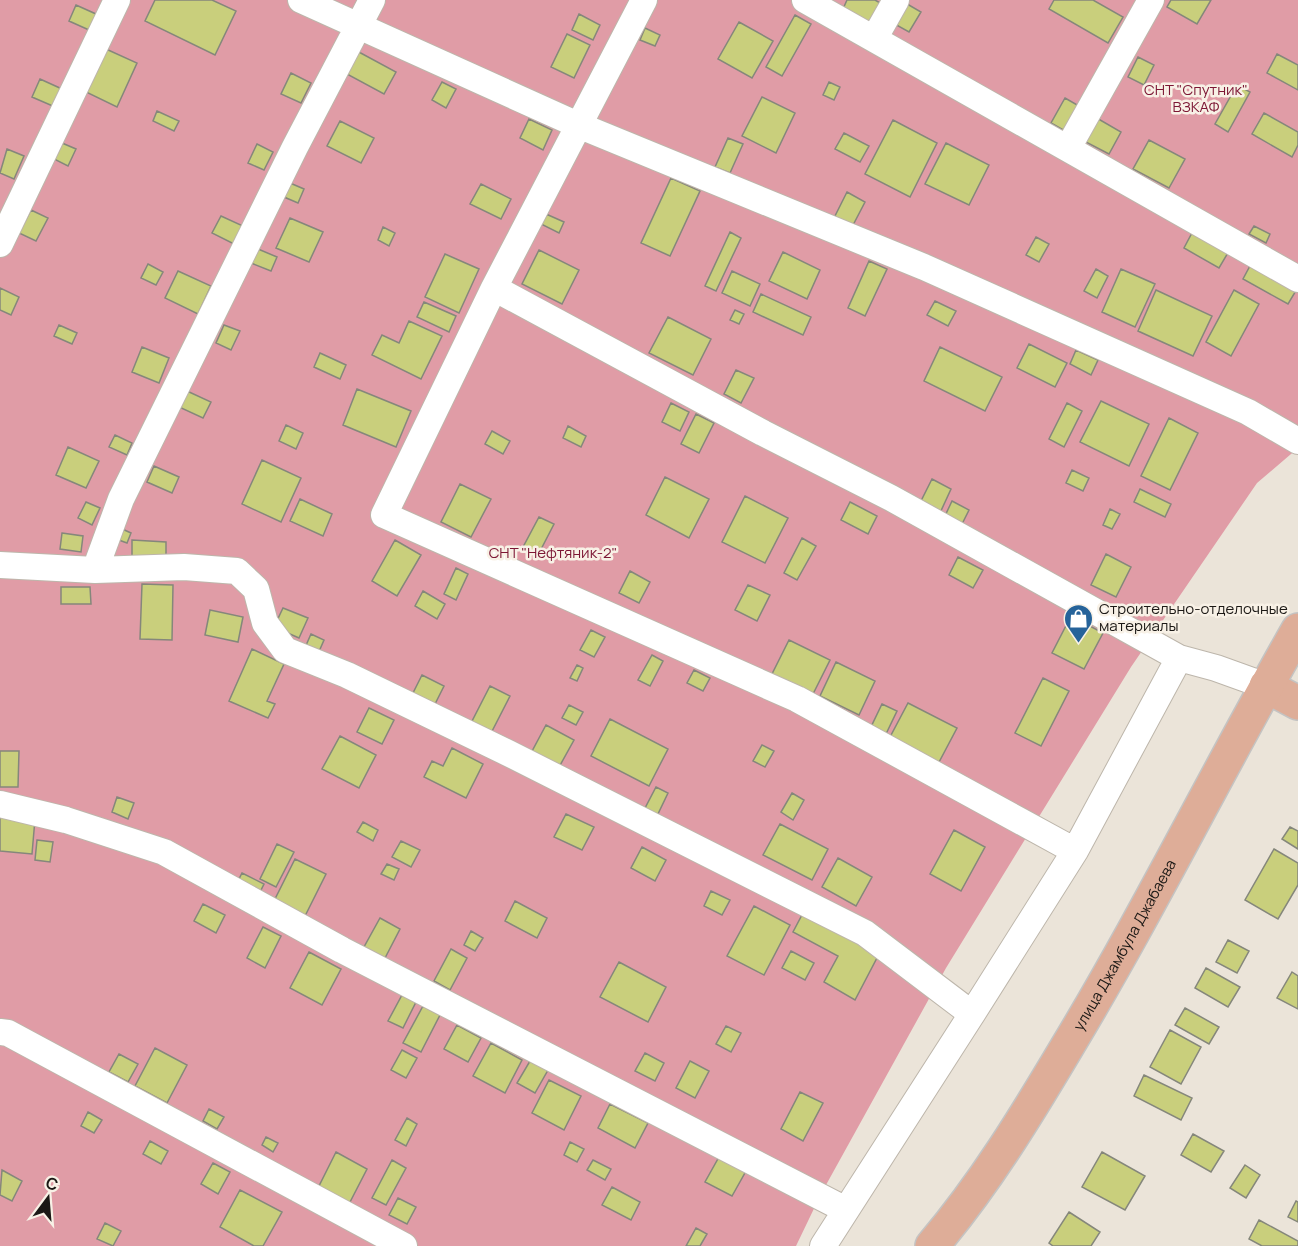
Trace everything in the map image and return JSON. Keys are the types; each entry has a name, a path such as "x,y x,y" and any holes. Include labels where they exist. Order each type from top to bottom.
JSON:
{"main road":[{"name":"улица Джамбула Джабаева","path":"932,1246 964,1209 1030,1109 1101,991 1298,630"},
{"path":"1266,686 1298,703"}],"lane":[{"path":"0,244 117,0"},
{"path":"301,0 578,125 924,267 1248,412 1298,441"},
{"path":"95,570 121,499 372,0"},
{"path":"644,0 494,288 384,515 797,699 1075,851"},
{"path":"805,0 1298,279"},
{"path":"874,39 896,0"},
{"path":"1068,148 1151,0"},
{"path":"494,288 763,433 891,498 1179,658 1216,668 1266,686"},
{"path":"0,565 95,570 184,567 237,571 256,589 265,623 285,650 347,675 508,753 865,933 972,1014"},
{"path":"823,1246 1075,851 1179,658"},
{"path":"0,804 66,819 164,852 342,951 846,1210"},
{"path":"0,1032 8,1032 404,1246"}],"green space":[{"name":"СНТ \"Нефтяник-2\"","path":"0,0 1298,0 1298,448 1257,483 1131,667 946,968 821,1194 796,1246 0,1246"}],"building":[{"path":"155,0 212,0 236,11 215,55 145,21"},
{"path":"847,0 875,0 882,4 870,24 843,9"},
{"path":"1054,0 1093,0 1123,17 1108,43 1049,9"},
{"path":"1171,0 1211,0 1197,24 1167,7"},
{"path":"902,1 921,12 909,32 891,22"},
{"path":"76,5 96,14 89,30 69,21"},
{"path":"579,14 600,25 593,40 572,30"},
{"path":"795,15 811,24 782,76 766,67"},
{"path":"739,22 773,41 752,78 718,59"},
{"path":"645,28 660,35 655,46 640,40"},
{"path":"567,34 590,45 574,78 551,67"},
{"path":"106,49 137,63 117,107 86,92"},
{"path":"357,51 396,72 384,94 345,73"},
{"path":"1277,54 1298,65 1298,90 1267,73"},
{"path":"1138,57 1154,65 1144,85 1128,77"},
{"path":"291,73 311,83 301,103 281,94"},
{"path":"40,79 62,89 55,107 32,97"},
{"path":"442,82 456,89 446,108 432,100"},
{"path":"829,82 840,87 834,100 823,95"},
{"path":"1237,85 1250,92 1228,132 1215,124"},
{"path":"762,97 795,113 776,153 742,136"},
{"path":"1065,98 1079,106 1065,131 1051,123"},
{"path":"157,111 179,121 174,131 153,121"},
{"path":"1264,113 1298,132 1298,145 1292,157 1252,134"},
{"path":"1095,117 1121,132 1109,154 1082,140"},
{"path":"529,119 552,130 543,150 520,138"},
{"path":"893,120 937,143 910,197 865,174"},
{"path":"340,121 374,138 361,163 327,146"},
{"path":"844,133 869,146 860,162 835,149"},
{"path":"728,138 743,144 730,173 715,167"},
{"path":"1149,140 1185,159 1169,188 1133,169"},
{"path":"62,143 76,149 68,166 54,159"},
{"path":"946,143 989,165 969,205 925,184"},
{"path":"257,144 273,152 264,170 248,163"},
{"path":"7,149 24,156 14,179 0,173"},
{"path":"671,178 700,191 670,256 641,243"},
{"path":"290,183 304,189 298,203 284,197"},
{"path":"481,184 511,199 501,219 470,204"},
{"path":"847,192 865,202 852,227 834,218"},
{"path":"31,210 48,218 36,241 19,233"},
{"path":"546,214 564,222 559,233 541,224"},
{"path":"221,216 243,226 234,244 212,233"},
{"path":"290,218 323,232 309,262 276,248"},
{"path":"1254,226 1270,234 1266,243 1249,234"},
{"path":"383,227 395,233 389,246 378,240"},
{"path":"1193,231 1229,251 1219,268 1184,248"},
{"path":"730,232 741,238 716,291 705,286"},
{"path":"1036,237 1049,244 1039,262 1026,255"},
{"path":"258,249 277,257 271,271 251,263"},
{"path":"539,250 579,270 562,304 522,284"},
{"path":"783,252 820,270 807,299 769,281"},
{"path":"445,254 479,269 459,313 425,297"},
{"path":"869,261 887,269 865,316 848,308"},
{"path":"148,264 163,272 156,285 141,278"},
{"path":"1251,264 1297,289 1288,304 1243,279"},
{"path":"1096,269 1108,276 1097,298 1084,291"},
{"path":"1121,269 1155,284 1135,327 1102,312"},
{"path":"178,271 211,286 198,314 165,298"},
{"path":"732,271 760,284 750,306 722,293"},
{"path":"0,288 19,297 11,315 0,310"},
{"path":"1156,290 1212,316 1193,356 1138,331"},
{"path":"1234,290 1259,304 1231,356 1206,342"},
{"path":"761,294 811,317 803,335 753,312"},
{"path":"935,301 956,311 948,326 927,315"},
{"path":"424,302 456,316 449,332 417,317"},
{"path":"735,310 744,314 739,324 730,320"},
{"path":"668,317 711,339 693,375 649,353"},
{"path":"409,321 442,336 421,379 372,355 382,335 399,343"},
{"path":"59,325 77,333 72,344 54,336"},
{"path":"224,325 240,331 231,350 216,343"},
{"path":"1029,344 1067,363 1055,387 1017,368"},
{"path":"142,347 169,358 159,383 132,372"},
{"path":"940,347 1002,377 985,411 924,381"},
{"path":"1076,350 1098,360 1091,375 1070,364"},
{"path":"320,353 346,365 340,379 314,367"},
{"path":"736,370 754,378 741,403 724,394"},
{"path":"357,389 411,411 396,447 343,425"},
{"path":"187,391 211,402 203,418 179,407"},
{"path":"1101,401 1149,424 1129,466 1080,442"},
{"path":"671,403 689,412 680,431 662,422"},
{"path":"1067,403 1082,411 1064,447 1049,439"},
{"path":"696,414 714,423 699,453 681,444"},
{"path":"1169,418 1198,433 1170,490 1141,476"},
{"path":"286,425 303,433 296,449 279,441"},
{"path":"568,426 586,436 581,447 563,438"},
{"path":"492,431 510,441 503,454 485,444"},
{"path":"115,435 132,443 127,455 109,447"},
{"path":"68,447 99,461 86,488 56,475"},
{"path":"262,460 301,478 281,522 242,504"},
{"path":"154,466 179,477 172,493 147,482"},
{"path":"1072,470 1089,478 1083,491 1066,483"},
{"path":"665,477 709,499 689,538 646,515"},
{"path":"932,479 951,489 940,513 920,503"},
{"path":"460,484 491,499 471,537 441,522"},
{"path":"1140,489 1171,504 1165,517 1134,502"},
{"path":"745,496 788,518 765,563 722,542"},
{"path":"300,499 332,514 323,536 290,521"},
{"path":"952,501 969,510 961,526 944,518"},
{"path":"86,502 100,508 92,525 78,518"},
{"path":"850,502 877,516 868,534 841,520"},
{"path":"1110,509 1120,514 1112,529 1103,525"},
{"path":"539,517 554,524 537,557 522,549"},
{"path":"120,528 131,533 127,543 116,539"},
{"path":"62,533 83,536 81,552 60,549"},
{"path":"802,538 816,546 797,580 784,573"},
{"path":"132,540 166,542 166,558 132,556"},
{"path":"395,540 421,555 397,596 372,581"},
{"path":"1106,554 1131,567 1116,597 1091,585"},
{"path":"958,557 983,570 973,588 949,575"},
{"path":"456,568 468,574 456,600 444,594"},
{"path":"630,571 650,582 639,603 619,593"},
{"path":"142,584 173,585 172,640 140,639"},
{"path":"748,585 770,595 757,621 735,610"},
{"path":"61,587 90,587 91,604 61,604"},
{"path":"423,591 445,604 437,619 415,606"},
{"path":"283,608 308,618 299,638 274,627"},
{"path":"210,610 243,617 238,642 205,635"},
{"name":"Строительно-отделочные материалы","path":"1071,616 1103,633 1084,669 1052,653"},
{"path":"591,630 605,637 594,657 580,650"},
{"path":"311,634 324,640 317,656 304,650"},
{"path":"789,640 830,660 812,696 771,676"},
{"path":"252,649 284,664 267,701 275,704 268,718 229,701"},
{"path":"652,655 663,661 650,686 638,680"},
{"path":"836,662 875,681 859,715 820,696"},
{"path":"577,665 583,668 577,681 570,678"},
{"path":"694,670 710,678 703,691 687,683"},
{"path":"422,675 444,686 432,710 410,699"},
{"path":"1043,678 1069,691 1041,746 1015,733"},
{"path":"490,686 510,696 488,739 468,729"},
{"path":"908,703 957,728 938,764 889,739"},
{"path":"882,704 897,711 885,736 870,729"},
{"path":"569,705 583,712 576,725 562,718"},
{"path":"369,708 394,720 382,744 357,732"},
{"path":"610,719 668,749 649,786 591,756"},
{"path":"546,725 574,740 558,769 530,755"},
{"path":"340,736 376,755 359,788 322,769"},
{"path":"762,745 774,751 765,767 753,761"},
{"path":"452,748 483,764 466,798 424,777 432,761 443,766"},
{"path":"0,751 19,751 18,787 0,787"},
{"path":"656,787 668,793 656,818 643,812"},
{"path":"792,793 804,800 793,820 781,812"},
{"path":"117,797 134,803 128,819 112,812"},
{"path":"566,814 594,827 582,850 554,837"},
{"path":"0,815 35,819 32,854 0,851"},
{"path":"363,822 378,830 373,841 357,832"},
{"path":"780,824 828,849 812,880 763,855"},
{"path":"1290,827 1298,831 1298,849 1282,839"},
{"path":"954,830 985,847 961,891 930,874"},
{"path":"37,840 53,842 50,862 35,860"},
{"path":"401,841 420,850 411,867 392,857"},
{"path":"277,844 294,852 276,887 260,879"},
{"path":"642,847 666,860 655,881 631,868"},
{"path":"1274,849 1298,863 1298,885 1278,919 1245,900"},
{"path":"838,858 872,877 856,906 822,887"},
{"path":"295,859 326,874 303,920 272,905"},
{"path":"387,864 399,869 394,880 381,874"},
{"path":"242,873 264,884 257,898 235,887"},
{"path":"711,891 730,900 722,915 704,906"},
{"path":"515,901 547,918 537,938 505,921"},
{"path":"203,904 225,915 216,933 194,921"},
{"path":"754,906 790,925 764,975 727,956"},
{"path":"803,913 879,954 855,1000 824,982 838,956 793,932"},
{"path":"380,918 400,929 385,958 364,947"},
{"path":"263,927 281,936 265,968 247,958"},
{"path":"471,931 483,938 475,951 464,945"},
{"path":"1228,940 1249,951 1237,973 1216,962"},
{"path":"451,949 467,958 450,990 434,981"},
{"path":"791,951 814,963 805,980 782,968"},
{"path":"309,952 341,969 322,1005 290,988"},
{"path":"619,962 666,987 648,1022 600,997"},
{"path":"1206,968 1240,987 1228,1007 1195,988"},
{"path":"1292,972 1298,976 1298,1009 1277,998"},
{"path":"402,995 416,1002 403,1028 388,1021"},
{"path":"423,1006 440,1015 421,1052 403,1043"},
{"path":"1185,1008 1219,1027 1209,1044 1175,1025"},
{"path":"457,1025 481,1038 468,1062 444,1049"},
{"path":"726,1026 741,1033 731,1052 716,1044"},
{"path":"1170,1030 1201,1047 1181,1084 1150,1067"},
{"path":"491,1043 522,1060 505,1093 473,1076"},
{"path":"155,1048 187,1065 167,1103 135,1086"},
{"path":"402,1050 417,1058 406,1078 391,1070"},
{"path":"645,1053 664,1063 655,1081 635,1071"},
{"path":"119,1054 138,1064 128,1082 109,1072"},
{"path":"530,1061 548,1070 535,1093 517,1083"},
{"path":"690,1061 709,1071 695,1098 676,1088"},
{"path":"1144,1075 1192,1098 1181,1120 1134,1096"},
{"path":"549,1080 581,1096 564,1130 532,1113"},
{"path":"800,1092 823,1103 803,1141 781,1129"},
{"path":"610,1104 648,1123 635,1148 598,1128"},
{"path":"209,1109 224,1117 217,1129 203,1121"},
{"path":"88,1112 102,1120 94,1133 81,1126"},
{"path":"407,1118 417,1124 406,1146 395,1140"},
{"path":"1193,1134 1224,1151 1211,1172 1181,1155"},
{"path":"266,1137 278,1143 273,1152 262,1145"},
{"path":"150,1141 168,1151 161,1164 143,1154"},
{"path":"570,1142 584,1149 577,1162 564,1155"},
{"path":"336,1152 367,1169 349,1204 318,1188"},
{"path":"1102,1152 1145,1176 1125,1210 1082,1187"},
{"path":"719,1157 746,1171 732,1196 705,1182"},
{"path":"392,1160 406,1168 386,1205 372,1198"},
{"path":"593,1160 611,1169 605,1180 587,1170"},
{"path":"213,1163 230,1172 218,1194 201,1184"},
{"path":"1245,1165 1260,1175 1246,1198 1230,1188"},
{"path":"2,1170 22,1181 12,1201 0,1195"},
{"path":"612,1187 640,1202 631,1220 602,1205"},
{"path":"240,1190 282,1212 263,1246 254,1246 220,1227"},
{"path":"398,1198 416,1207 407,1224 389,1215"},
{"path":"1296,1201 1298,1202 1298,1222 1288,1217"},
{"path":"1069,1212 1100,1232 1091,1246 1053,1246 1049,1243"},
{"path":"1259,1220 1298,1241 1298,1246 1262,1246 1249,1239"},
{"path":"105,1223 121,1231 113,1246 97,1239"},
{"path":"696,1228 707,1234 700,1246 686,1246"}],"place":[{"name":"Строительно-отделочные материалы","path":"1078,644"}],"park label":[{"name":"СНТ \"Спутник\" ВЗКАФ","path":"1196,98"}]}
